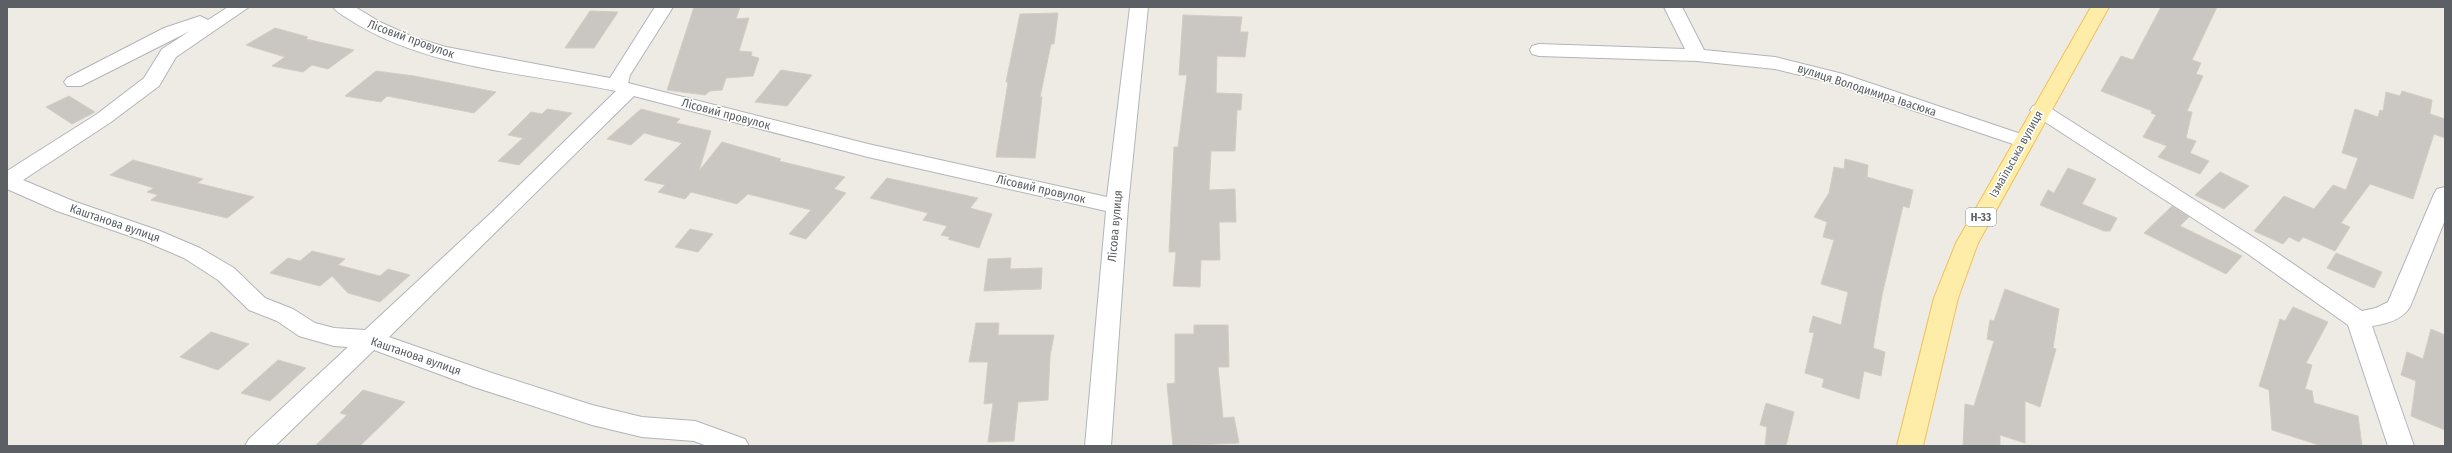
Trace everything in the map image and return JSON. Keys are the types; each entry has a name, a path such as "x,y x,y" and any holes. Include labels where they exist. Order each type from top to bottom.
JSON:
{"main road":[{"name":"Ізмаїльська вулиця","path":"1910,446 1946,298 1967,243 2040,110 2100,7"}],"street":[{"path":"74,82 171,32 236,7"},
{"path":"8,179 104,118 146,87 152,82 169,53 240,7"},
{"name":"Лісовий провулок","path":"342,7 367,25 405,40 458,56 624,87 834,143 1117,206"},
{"path":"258,446 369,339 500,217 624,87 620,75 664,7"},
{"name":"Лісова вулиця","path":"1098,446 1117,206 1139,7"},
{"path":"1673,7 1697,55"},
{"name":"вулиця Володимира Івасюка","path":"1539,50 1697,55 1775,63 1806,69 2023,141"},
{"path":"2040,110 2256,249 2358,320 2401,446"},
{"name":"Каштанова вулиця","path":"8,179 18,187 65,206 152,236 192,253 226,274 257,304 285,315 307,330 334,337 369,339 483,380 592,415 642,427 695,431 736,446"},
{"path":"2358,320 2382,316 2398,307 2445,194"}],"building":[{"path":"694,7 740,7 736,19 749,18 739,51 752,52 751,56 759,58 753,76 726,78 722,90 710,91 705,95 667,90"},
{"path":"2161,7 2217,7 2192,60 2201,63 2196,74 2203,76 2187,111 2192,112 2186,138 2196,141 2190,153 2209,161 2200,174 2158,157 2167,146 2143,137 2156,115 2151,113 2152,111 2101,91 2121,56 2133,60"},
{"path":"590,11 618,12 594,48 565,48"},
{"path":"1058,13 1054,44 1051,44 1040,97 1042,97 1035,158 996,157 1008,82 1006,82 1020,14"},
{"path":"1183,15 1242,17 1240,32 1248,32 1245,57 1217,56 1216,93 1242,94 1241,110 1237,110 1235,151 1211,151 1209,190 1235,189 1236,222 1219,222 1220,260 1201,260 1200,287 1173,286 1176,252 1169,252 1174,147 1178,147 1187,75 1179,75"},
{"path":"275,28 308,37 306,39 354,50 328,69 312,65 303,72 272,66 285,57 246,45"},
{"path":"781,70 812,75 787,106 755,102"},
{"path":"376,71 414,76 496,92 474,113 387,96 381,102 345,96"},
{"path":"2402,91 2432,100 2430,114 2445,119 2445,138 2434,134 2413,199 2370,184 2341,223 2350,227 2335,251 2303,237 2299,242 2289,237 2283,244 2254,231 2284,196 2314,209 2333,185 2346,190 2358,158 2342,153 2355,109 2378,117 2380,110 2383,111 2386,92 2400,96"},
{"path":"69,96 95,112 72,124 46,107"},
{"path":"547,109 572,113 519,165 498,161 523,138 508,135 531,112 542,114"},
{"path":"641,109 680,119 676,123 711,131 699,171 722,142 781,159 779,161 845,177 834,189 846,193 806,239 789,234 811,210 748,194 737,204 691,192 685,199 658,192 665,185 644,180 682,143 644,133 631,145 607,139"},
{"path":"1845,159 1868,165 1867,177 1913,190 1909,208 1903,206 1882,295 1873,348 1885,352 1881,376 1864,371 1859,399 1822,387 1824,379 1805,373 1814,333 1809,332 1813,316 1841,325 1848,292 1821,284 1834,240 1823,237 1827,222 1814,217 1829,193 1834,167 1844,169"},
{"path":"133,160 203,179 197,183 254,197 227,218 151,200 158,195 147,192 154,188 110,175"},
{"path":"2068,168 2096,179 2082,204 2117,218 2110,231 2104,231 2040,205 2048,190 2054,193"},
{"path":"2220,172 2249,186 2224,209 2195,195"},
{"path":"887,178 978,198 970,208 992,214 979,248 948,239 950,237 941,235 947,226 923,220 928,213 870,198"},
{"path":"2172,206 2189,217 2180,226 2242,256 2226,274 2144,233"},
{"path":"690,229 713,234 698,252 675,247"},
{"path":"312,251 345,259 338,265 380,276 388,269 410,275 380,302 348,293 332,276 320,286 270,273 288,258 300,261"},
{"path":"2336,253 2382,272 2374,288 2327,268"},
{"path":"1011,258 1010,269 1042,268 1041,289 984,291 988,259"},
{"path":"2005,289 2059,309 2053,348 2056,349 2040,407 2025,401 2025,443 2000,435 2000,446 1963,446 1965,404 1974,406 1994,341 1987,339 1990,320 1994,321"},
{"path":"2293,307 2328,322 2306,363 2312,365 2305,389 2312,391 2314,403 2358,416 2362,446 2322,446 2272,430 2269,390 2259,386 2280,319 2285,321"},
{"path":"976,323 999,323 998,335 1054,335 1050,356 1048,400 1018,402 1014,441 988,442 993,403 984,404 988,362 969,362"},
{"path":"1194,325 1228,325 1229,367 1218,367 1223,418 1234,417 1239,443 1173,446 1167,384 1175,383 1175,334 1194,334"},
{"path":"2431,329 2445,335 2445,430 2411,416 2416,381 2401,375 2407,352 2423,359"},
{"path":"211,332 249,344 218,370 180,357"},
{"path":"278,360 306,368 270,401 241,393"},
{"path":"363,390 405,402 360,446 315,446 347,415 340,413"},
{"path":"1766,403 1794,412 1786,446 1765,446 1767,427 1760,425"}]}
